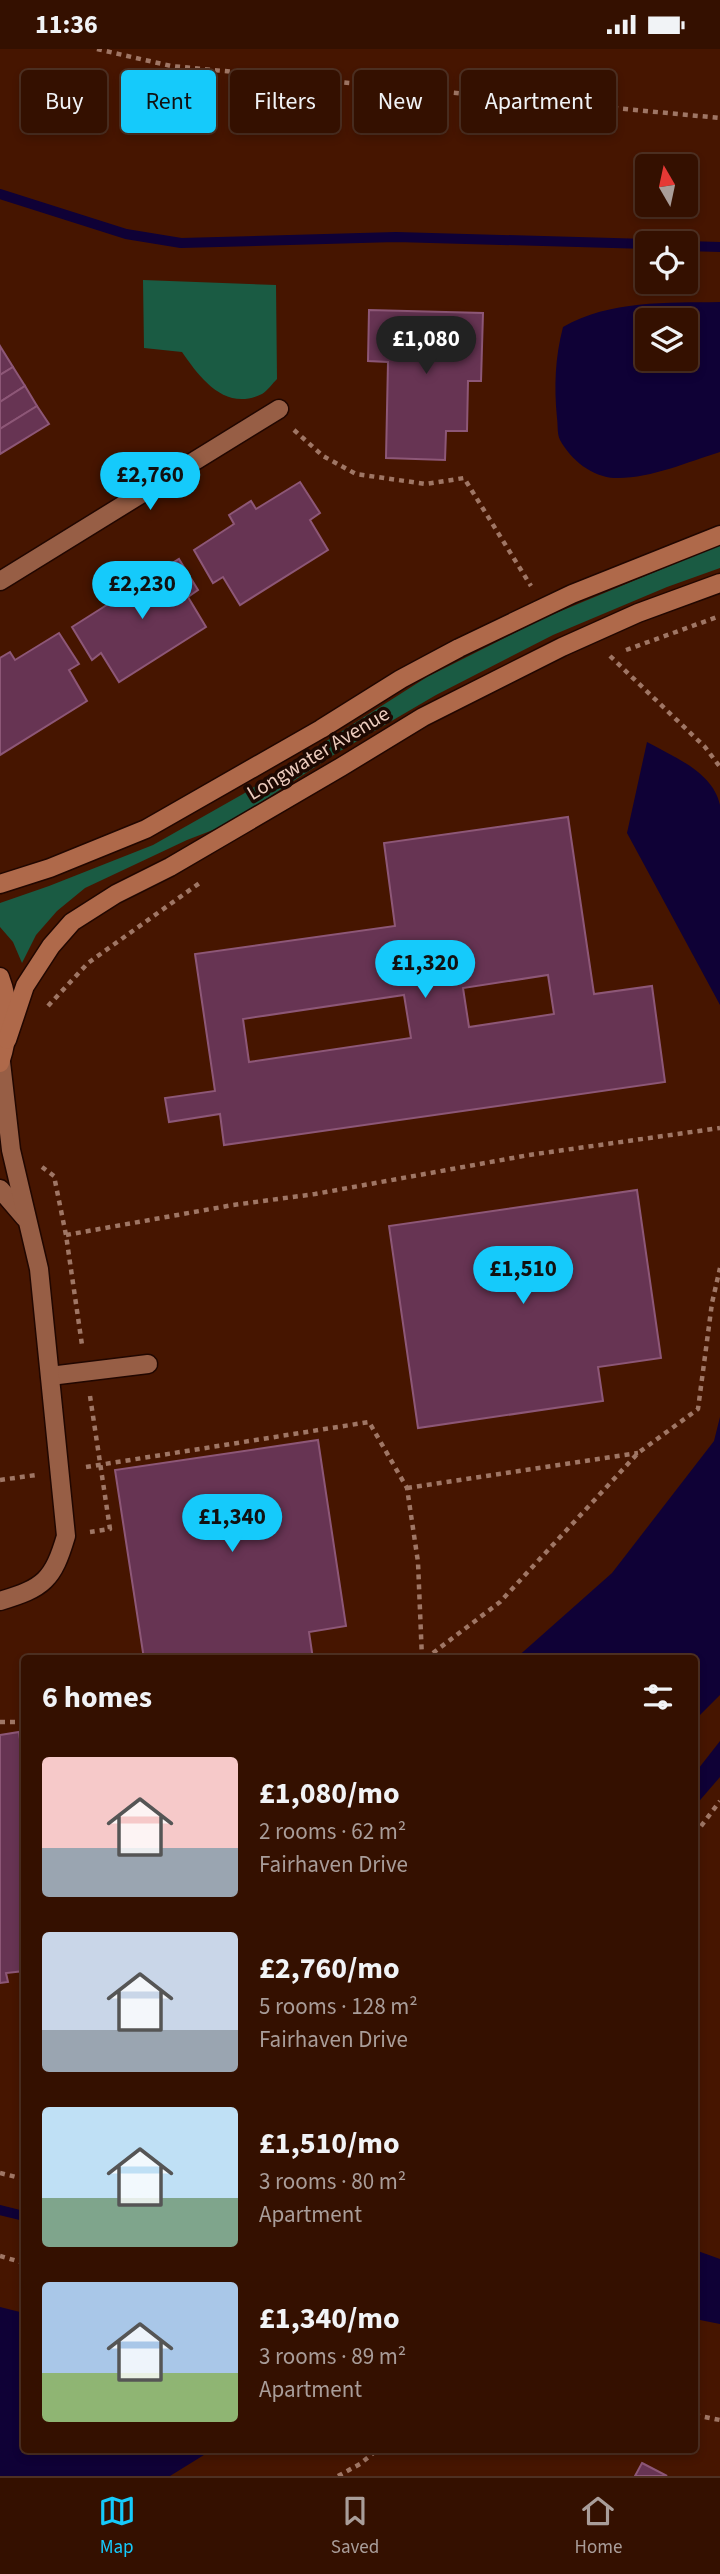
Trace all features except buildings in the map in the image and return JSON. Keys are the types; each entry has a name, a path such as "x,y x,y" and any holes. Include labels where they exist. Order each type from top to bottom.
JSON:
{"street":[{"path":"0,581 279,409"},
{"name":"Longwater Avenue","path":"0,884 50,868 146,829 321,729 401,679 544,607 720,535"},
{"name":"Longwater Avenue","path":"6,1040 25,986 51,946 72,922 116,894 170,867 318,781 433,711 562,647 638,613 720,583"},
{"path":"0,977 8,1008 6,1040 0,1062 11,1150 39,1269 66,1536 58,1563 43,1583 24,1594 0,1601"},
{"path":"0,1189 27,1220"},
{"path":"50,1376 148,1364"}],"path":[{"path":"97,49 171,66 720,118"},
{"path":"279,409 300,437 323,457 356,474 426,484 464,478 544,607"},
{"path":"597,662 720,616"},
{"path":"610,656 705,747 720,767"},
{"path":"45,1009 88,963 207,878"},
{"path":"66,1235 530,1155 720,1128"},
{"path":"36,1163 54,1176 66,1235 110,1529 66,1536"},
{"path":"429,1655 500,1602 638,1453 698,1409 712,1303 720,1268"},
{"path":"0,1480 369,1422 408,1488 418,1562 424,1655"},
{"path":"408,1488 638,1453"},
{"path":"0,1721 21,1723"},
{"path":"698,1830 720,1801"},
{"path":"0,2173 21,2178"},
{"path":"0,2256 21,2262"},
{"path":"698,2416 720,2420"},
{"path":"338,2476 373,2453"}],"green space":[{"path":"143,280 276,285 277,379 262,394 236,399 205,381 182,352 144,348"},
{"path":"720,545 720,568 667,587 553,635 436,695 335,754 226,825 187,840 85,888 57,911 36,935 22,963 13,942 0,927 0,903 153,845 243,794 427,677 544,618"}],"shaded area":[{"path":"720,302 720,452 642,476 606,477 590,471 576,461 560,440 556,372 563,327 581,318 619,307"},
{"path":"647,742 701,775 716,793 720,805 720,1005 627,833"},
{"path":"720,1417 720,1695 698,1717 698,1655 520,1655 612,1573 714,1441"},
{"path":"720,1741 720,1777 698,1803 698,1769"},
{"path":"698,2251 720,2259 720,2324 698,2320"},
{"path":"0,2307 21,2312 21,2453 207,2453 170,2476 0,2476"}],"waterway":[{"path":"0,194 126,234 181,243 396,237 635,244"},
{"path":"698,246 720,247"},
{"path":"0,2210 21,2215"}]}
